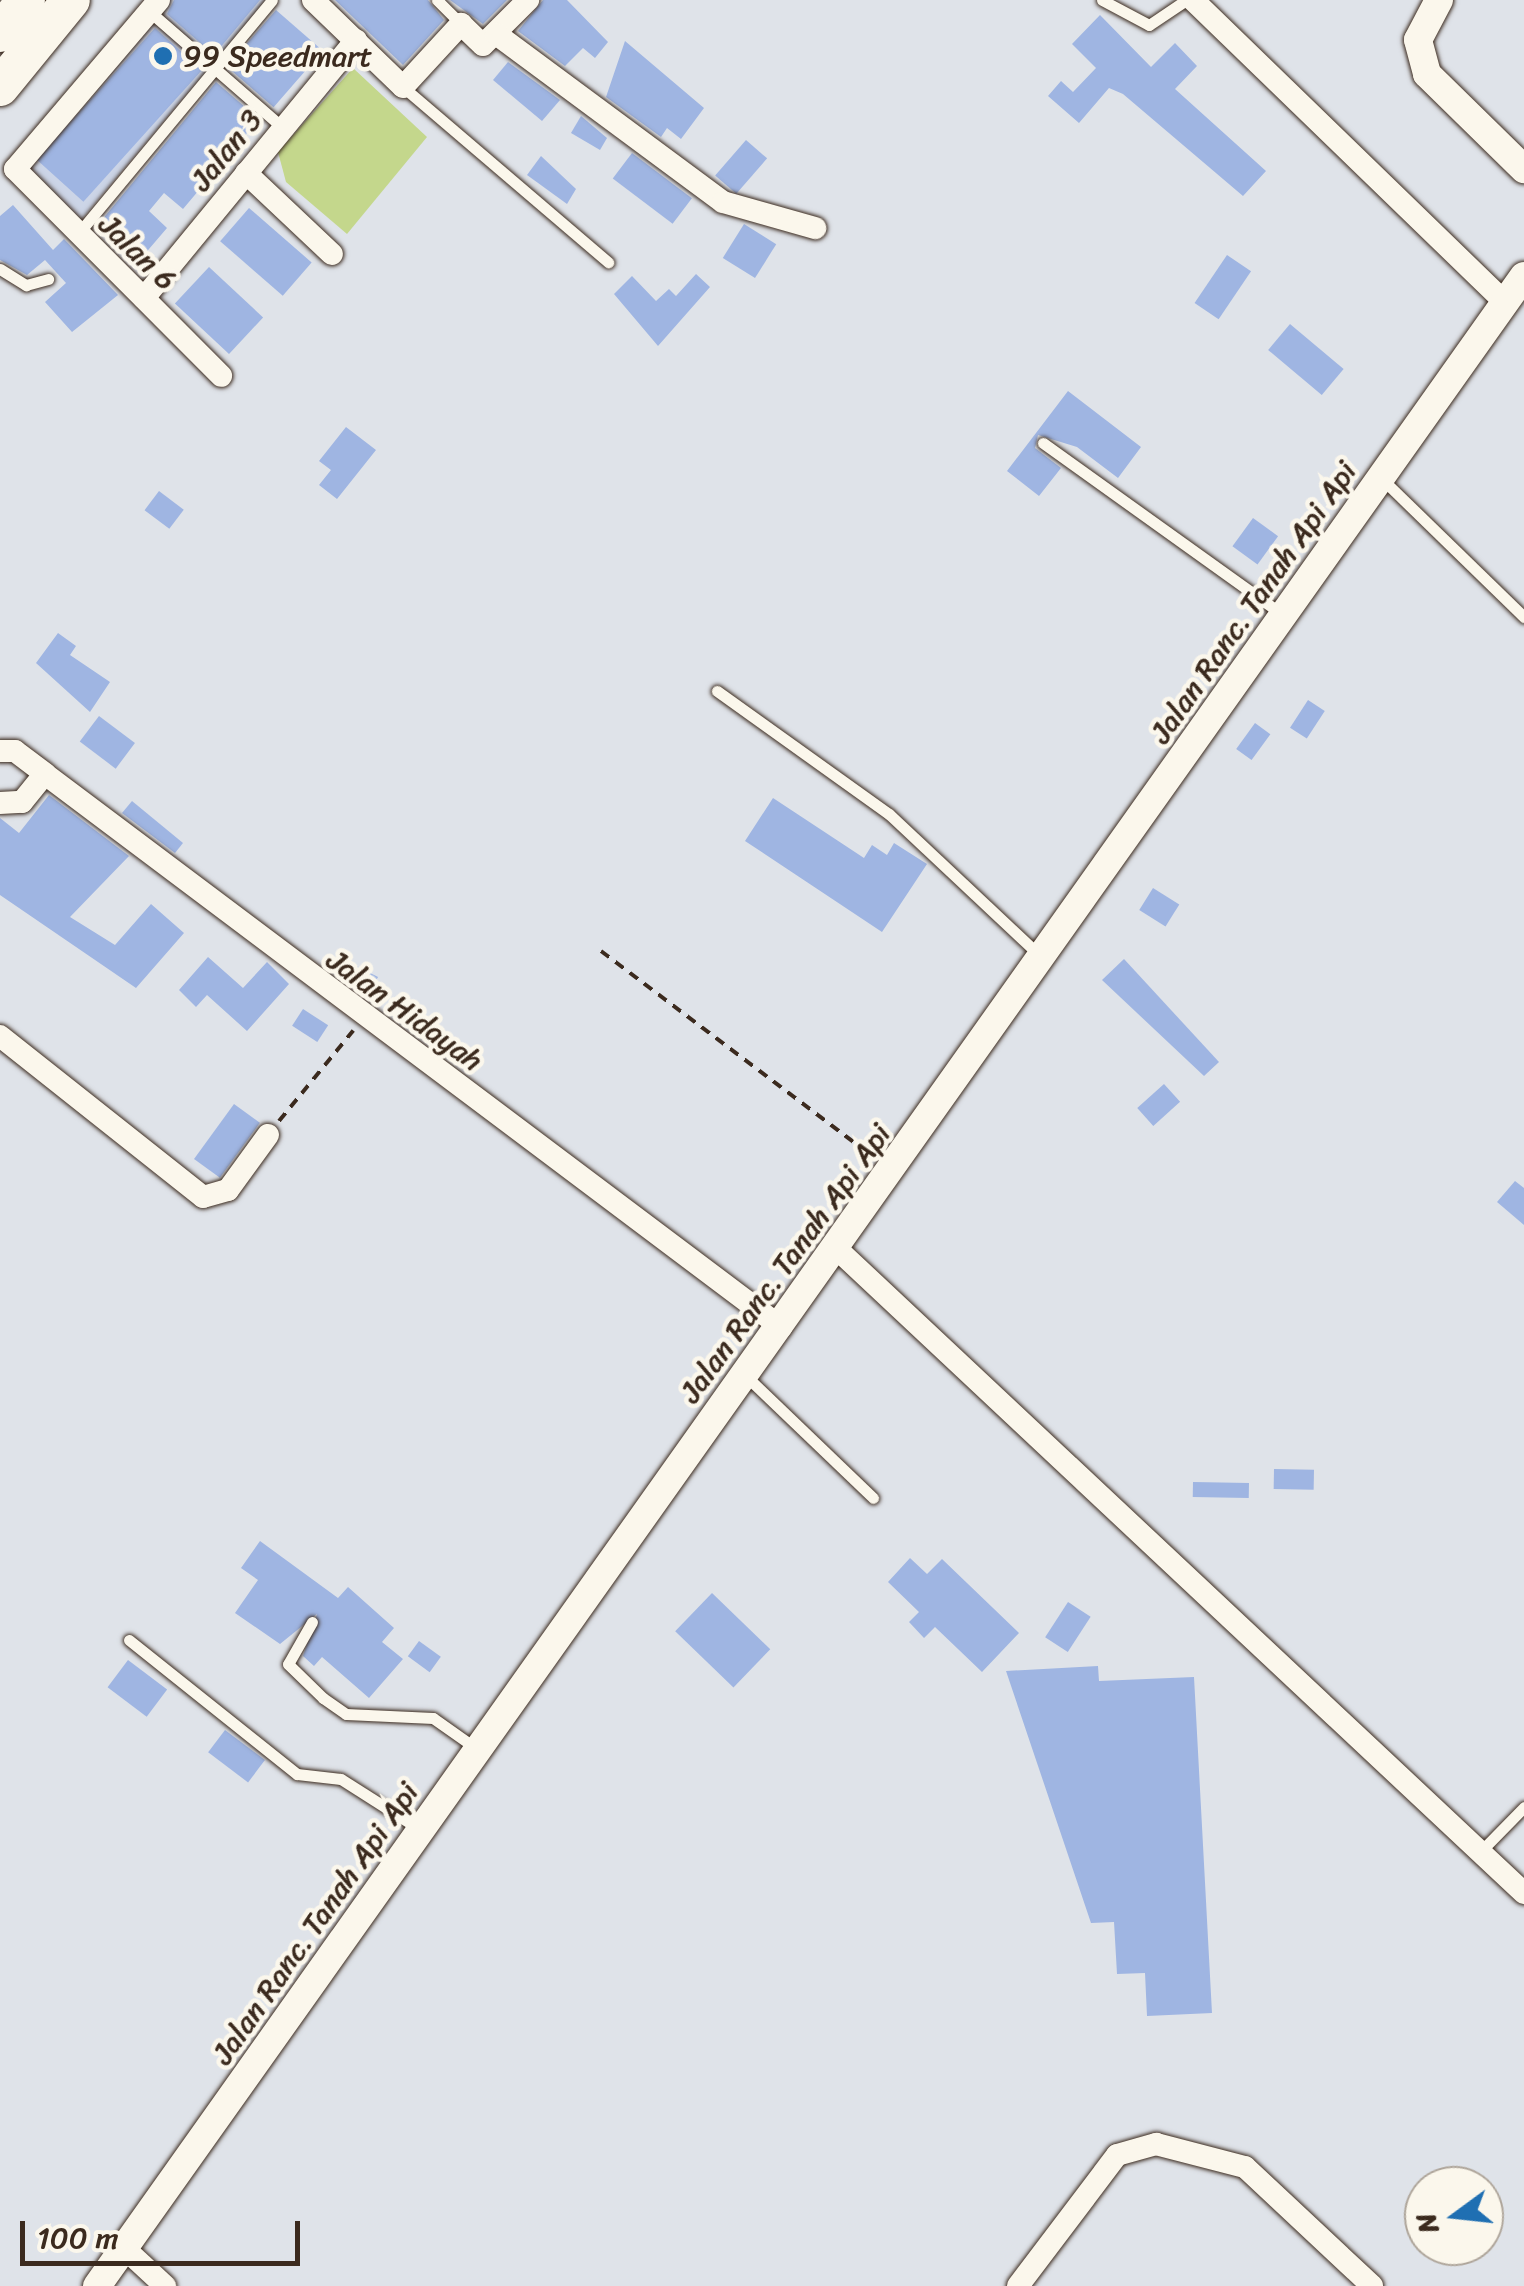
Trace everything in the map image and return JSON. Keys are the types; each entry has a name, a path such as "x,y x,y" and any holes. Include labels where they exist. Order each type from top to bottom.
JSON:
{"highway":[{"path":"0,33 26,0"},
{"path":"0,86 71,0"}],"street":[{"path":"313,0 403,87 461,24 483,45 528,0"},
{"path":"1190,0 1516,292"},
{"path":"1439,0 1418,40 1427,74 1524,169"},
{"name":"Jalan 6","path":"154,6 15,169 221,376"},
{"path":"496,34 723,202 815,228"},
{"name":"Jalan 3","path":"144,298 356,40"},
{"path":"246,173 332,254"},
{"name":"Jalan Ranc. Tanah Api Api","path":"96,2286 1516,292"},
{"name":"Jalan Hidayah","path":"0,752 14,751 781,1327"},
{"path":"0,803 22,802 45,774"},
{"path":"0,1036 204,1197 228,1190 268,1135"},
{"path":"837,1249 1524,1893"},
{"path":"1018,2286 1118,2155 1156,2144 1245,2168 1372,2286"},
{"path":"124,2248 165,2286"}],"lane":[{"path":"77,234 272,0"},
{"path":"436,0 461,24"},
{"path":"1102,0 1149,24 1190,0"},
{"path":"154,6 215,69 283,128"},
{"path":"403,87 608,262"},
{"path":"0,269 26,285 48,280"},
{"path":"1043,442 1283,615"},
{"path":"1380,478 1524,616"},
{"path":"717,691 889,814 1042,957"},
{"path":"745,1376 873,1498"},
{"path":"312,1622 288,1664 323,1698 346,1714 433,1718 477,1750"},
{"path":"129,1640 297,1774 341,1779 421,1830"},
{"path":"1480,1852 1524,1807"}],"path":[{"path":"601,951 892,1171"},
{"path":"268,1135 365,1016"}],"shaded area":[{"path":"168,0 266,0 80,221 24,166"}],"green space":[{"path":"353,68 427,137 347,234 286,182 278,152"}],"building":[{"path":"174,0 260,0 214,55 167,14"},
{"path":"335,0 428,0 444,20 403,65"},
{"path":"450,0 507,0 483,24"},
{"path":"543,0 567,0 608,42 595,58 583,48 565,66 518,31"},
{"path":"276,10 323,51 274,107 227,67"},
{"path":"1100,15 1151,67 1175,43 1197,66 1175,89 1266,171 1243,196 1123,94 1109,88 1079,123 1048,96 1061,81 1073,92 1096,68 1072,44"},
{"path":"155,28 202,70 83,202 37,160"},
{"path":"625,41 704,108 681,139 667,128 661,137 606,97"},
{"path":"508,62 560,100 542,121 493,80"},
{"path":"216,82 259,119 183,209 164,193 149,211 167,228 143,256 101,221"},
{"path":"581,116 607,138 600,150 571,133"},
{"path":"746,140 767,158 736,194 715,175"},
{"path":"632,153 692,198 673,224 613,179"},
{"path":"541,156 576,189 567,204 527,175"},
{"path":"13,205 53,250 64,239 118,295 72,332 45,302 66,283 45,260 27,275 0,260 0,216"},
{"path":"249,208 312,262 283,296 220,241"},
{"path":"744,224 776,244 755,278 723,258"},
{"path":"1227,255 1251,271 1219,319 1195,303"},
{"path":"209,267 263,317 229,354 175,304"},
{"path":"696,274 710,287 658,346 614,294 632,276 656,301 669,289 676,296"},
{"path":"1290,324 1344,369 1322,395 1268,350"},
{"path":"1068,391 1141,447 1118,478 1077,447 1038,435 1035,448 1061,468 1039,496 1007,471"},
{"path":"346,427 376,450 337,499 319,485 331,470 319,461"},
{"path":"159,491 184,510 169,529 145,510"},
{"path":"1253,518 1278,536 1258,565 1232,546"},
{"path":"58,633 76,646 70,655 110,682 90,712 36,663"},
{"path":"1308,700 1325,711 1307,739 1290,728"},
{"path":"99,716 135,743 116,769 80,742"},
{"path":"1255,723 1270,734 1252,760 1236,749"},
{"path":"49,795 129,856 70,917 115,945 151,904 184,933 136,988 0,895 0,818 19,833"},
{"path":"773,798 864,858 872,845 887,855 894,843 927,864 882,932 745,841"},
{"path":"132,801 183,843 175,853 122,813"},
{"path":"1153,888 1179,904 1166,926 1139,910"},
{"path":"337,956 378,977 367,997 329,968"},
{"path":"208,957 243,988 267,962 289,984 247,1031 207,995 196,1007 179,990"},
{"path":"1124,959 1219,1062 1204,1076 1102,980"},
{"path":"303,1009 328,1025 317,1042 292,1026"},
{"path":"1164,1084 1180,1102 1153,1126 1137,1108"},
{"path":"234,1104 260,1123 220,1178 194,1159"},
{"path":"1515,1181 1524,1188 1524,1225 1497,1202"},
{"path":"1274,1469 1314,1470 1314,1490 1274,1489"},
{"path":"1193,1482 1249,1483 1249,1498 1193,1497"},
{"path":"260,1541 338,1598 348,1587 394,1628 382,1642 403,1659 369,1698 322,1657 314,1666 303,1656 317,1614 280,1644 235,1613 258,1580 241,1568"},
{"path":"910,1558 927,1574 942,1559 1019,1633 982,1672 935,1627 924,1638 909,1622 919,1612 888,1582"},
{"path":"712,1593 770,1649 733,1687 675,1631"},
{"path":"1068,1602 1091,1617 1068,1652 1045,1637"},
{"path":"419,1641 441,1657 430,1672 408,1656"},
{"path":"128,1660 167,1689 147,1717 108,1687"},
{"path":"1098,1666 1099,1681 1194,1677 1212,2013 1147,2016 1145,1973 1117,1974 1114,1922 1091,1923 1006,1671"},
{"path":"225,1730 265,1760 248,1782 208,1752"}],"place":[{"name":"99 Speedmart","path":"163,56"}]}
